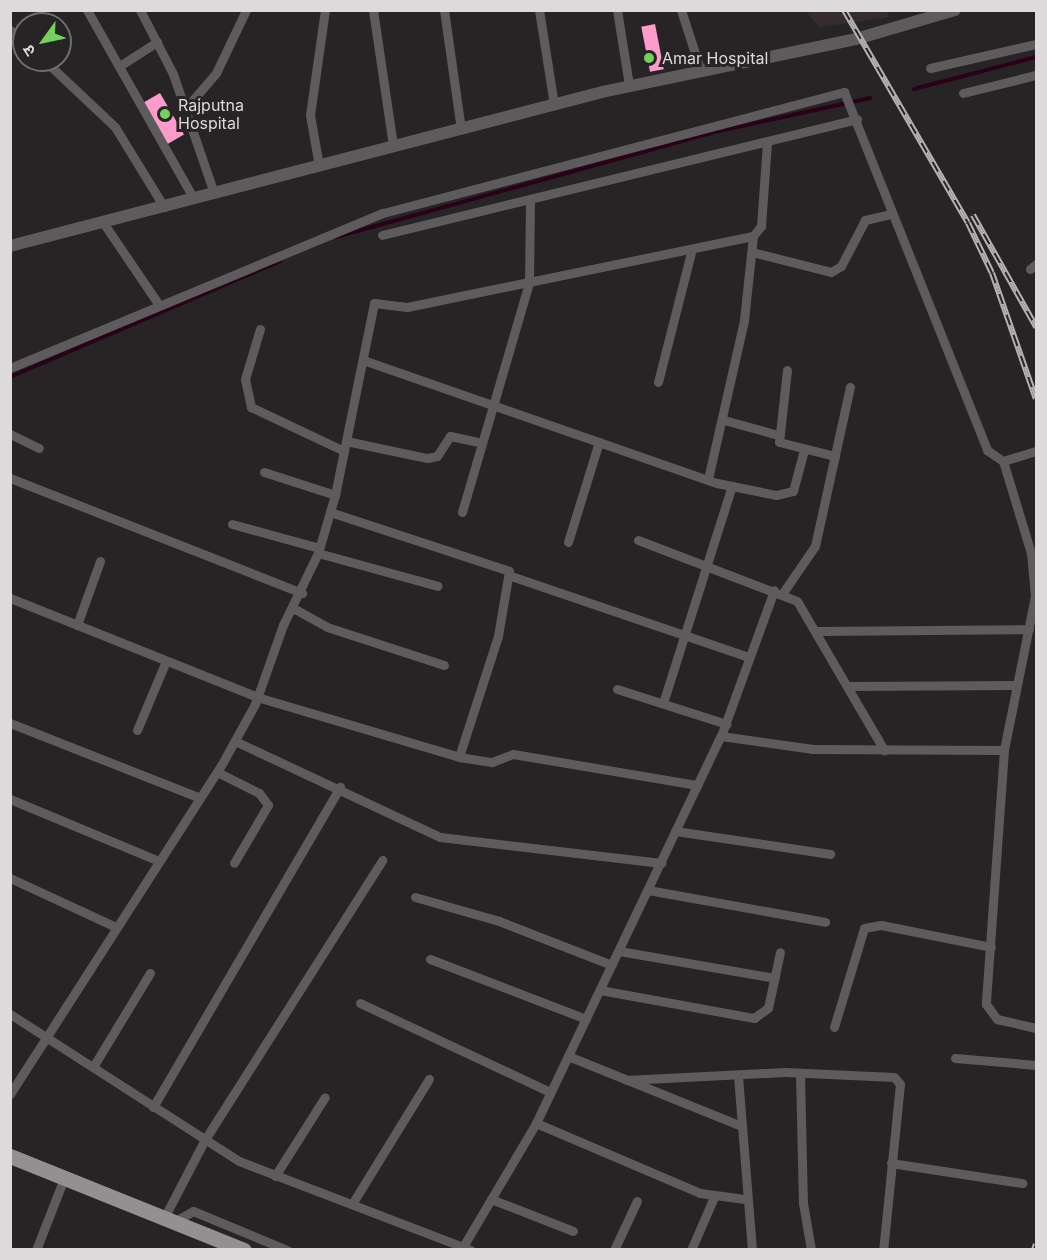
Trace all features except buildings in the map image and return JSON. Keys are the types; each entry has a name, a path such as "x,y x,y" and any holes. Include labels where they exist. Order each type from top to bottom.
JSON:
{"main road":[{"path":"11,1158 244,1250"}],"street":[{"path":"87,10 121,65 194,199"},
{"path":"140,10 186,108 214,193"},
{"path":"186,108 216,73 246,10"},
{"path":"319,166 310,115 325,10"},
{"path":"373,10 393,146"},
{"path":"444,10 461,129"},
{"path":"539,10 554,105"},
{"path":"617,10 629,85"},
{"path":"681,10 700,69"},
{"path":"10,246 629,85 856,39 955,10"},
{"path":"121,65 157,42"},
{"path":"930,68 1036,45"},
{"path":"57,72 115,127 164,207"},
{"path":"963,93 1036,75"},
{"path":"10,368 383,213 776,113 841,92 847,96 856,116 890,214 987,450 1003,461 1034,568 1029,629 1004,750 988,1010 997,1019 1036,1028"},
{"path":"382,235 767,142 856,116"},
{"path":"708,479 724,420 753,236 761,226 767,142"},
{"path":"462,512 529,283 530,201"},
{"path":"752,252 831,272 841,266 865,220 890,214"},
{"path":"102,221 159,305"},
{"path":"10,1094 217,772 257,697 319,550 335,495 376,301 407,307 753,236"},
{"path":"658,382 692,249"},
{"path":"260,329 245,379 251,407 344,452"},
{"path":"363,360 732,486 790,494 804,450"},
{"path":"787,370 778,435 783,446 835,456"},
{"path":"10,1014 48,1034 204,1141 275,1176 465,1248 536,1123 661,863 727,724 749,657 778,592 815,546 850,387"},
{"path":"724,420 778,435"},
{"path":"10,434 39,448"},
{"path":"346,441 427,458 437,456 450,436 482,443"},
{"path":"568,542 598,442"},
{"path":"1003,461 1036,451"},
{"path":"264,472 335,495"},
{"path":"10,478 302,593"},
{"path":"663,704 732,486"},
{"path":"330,512 500,565 511,576 749,657"},
{"path":"232,524 438,586"},
{"path":"638,540 708,563 797,601 818,631 884,750"},
{"path":"77,625 100,561"},
{"path":"459,757 511,576"},
{"path":"10,598 257,697 459,757 492,762 513,754 697,785"},
{"path":"293,608 327,627 444,665"},
{"path":"818,631 1029,629"},
{"path":"137,730 166,661"},
{"path":"848,686 1016,685"},
{"path":"617,689 727,724"},
{"path":"10,723 200,798"},
{"path":"721,736 771,746 884,750 1004,750"},
{"path":"235,741 340,787 440,837 661,863"},
{"path":"217,772 259,793 268,805 234,863"},
{"path":"153,1107 340,787"},
{"path":"10,800 159,861"},
{"path":"675,831 830,854"},
{"path":"169,1220 204,1141 382,860"},
{"path":"10,878 116,927"},
{"path":"648,890 825,922"},
{"path":"415,897 489,918 612,965"},
{"path":"834,1027 864,928 881,925 991,947"},
{"path":"619,951 775,978"},
{"path":"600,990 754,1018 768,1008 780,952"},
{"path":"430,959 586,1019"},
{"path":"93,1067 150,973"},
{"path":"360,1003 550,1092"},
{"path":"568,1056 740,1125"},
{"path":"955,1058 1036,1065"},
{"path":"626,1080 800,1073 898,1080 884,1250"},
{"path":"800,1073 803,1203 811,1250"},
{"path":"738,1076 745,1199 752,1250"},
{"path":"352,1204 429,1079"},
{"path":"275,1176 325,1097"},
{"path":"536,1123 714,1197 745,1199"},
{"path":"891,1163 1022,1183"},
{"path":"36,1250 64,1178"},
{"path":"692,1250 714,1197"},
{"path":"491,1199 573,1231"},
{"path":"614,1250 637,1201"},
{"path":"169,1220 193,1211 287,1250"}],"shaded area":[{"path":"806,11 886,11 889,17 819,27"}],"waterway":[{"path":"914,89 1036,57"},
{"path":"336,237 710,133 870,98"},
{"path":"10,377 280,261"}],"railway":[{"path":"844,10 968,223 992,273 1036,399"},
{"path":"973,215 1036,327"},
{"path":"1034,1250 1036,1244"}],"place":[{"name":"Amar Hospital","path":"649,58"},
{"name":"Rajputna Hospital","path":"165,114"}]}
